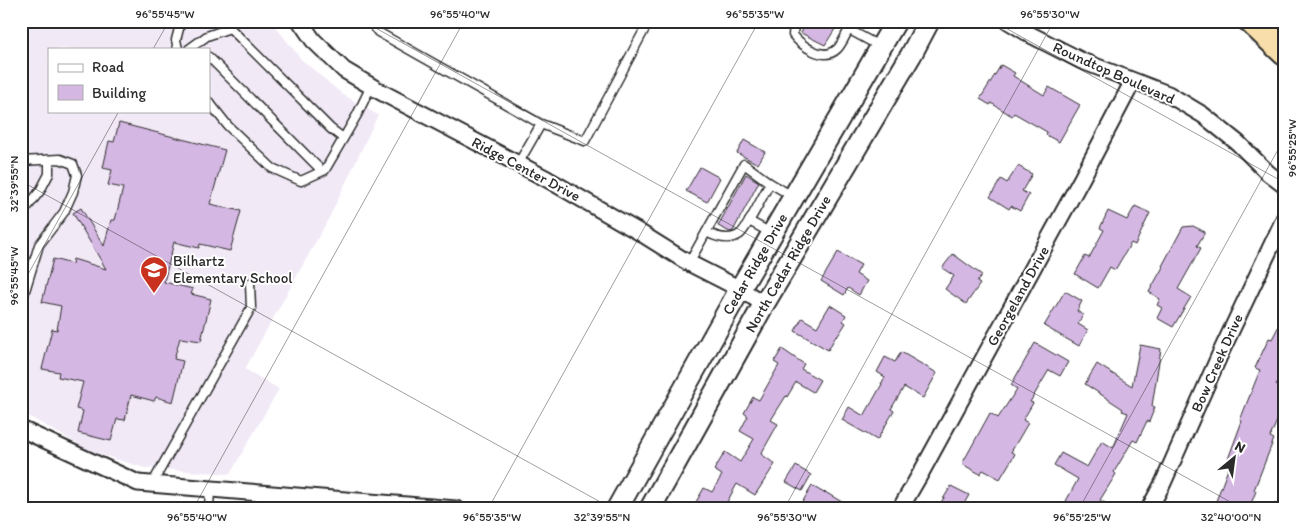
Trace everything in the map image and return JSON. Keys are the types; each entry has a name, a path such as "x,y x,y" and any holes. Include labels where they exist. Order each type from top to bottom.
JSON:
{"highway":[{"path":"1252,21 1285,52"}],"main road":[{"name":"Cedar Ridge Drive","path":"617,509 740,289 896,21"},
{"name":"North Cedar Ridge Drive","path":"650,509 764,304 930,21"}],"street":[{"name":"Ridge Center Drive","path":"300,21 313,40 344,70 518,164 764,304"},
{"name":"Roundtop Boulevard","path":"1008,21 1082,61 1168,94 1203,115 1238,143 1285,186"},
{"name":"Georgeland Drive","path":"900,509 1078,186 1133,81"},
{"name":"Bow Creek Drive","path":"1150,509 1285,217"},
{"path":"21,429 138,483 378,506 456,509"}],"lane":[{"path":"178,48 176,40 182,21"},
{"path":"370,21 378,32 541,124 585,141 649,21"},
{"path":"795,21 793,35 798,42 821,54 830,53 837,49 853,21"},
{"path":"199,46 208,36 230,28 331,129 343,138"},
{"path":"848,29 881,47"},
{"path":"210,58 322,172"},
{"path":"210,103 228,126 272,168 301,181 325,170 372,86"},
{"path":"518,164 541,124"},
{"path":"21,161 60,159 73,164 77,175 73,192 64,212 39,245 21,304"},
{"path":"21,215 40,191 49,174 49,160"},
{"path":"689,263 744,164 770,183 794,197"},
{"path":"706,232 719,238 731,238 741,234 770,183"},
{"path":"749,221 772,234"},
{"path":"152,484 251,308 250,283"},
{"path":"209,509 210,489"}],"shaded area":[{"name":"Bilhartz Elementary School","path":"21,21 271,21 301,59 342,94 378,115 329,218 245,369 279,389 230,474 145,468 92,452 21,412"}],"building":[{"path":"808,21 840,21 825,45 801,33"},
{"path":"1001,65 1015,73 1013,76 1044,95 1049,87 1080,105 1059,142 1046,135 1047,132 1014,113 1012,116 991,103 990,105 980,99"},
{"path":"119,123 225,150 210,204 241,211 230,251 200,244 199,248 174,242 164,282 193,289 191,294 211,299 201,341 180,338 174,359 183,361 173,402 156,397 154,401 131,395 125,420 117,419 111,441 78,433 83,411 76,409 83,382 58,377 59,372 42,369 52,329 57,330 61,306 42,302 53,259 72,264 73,259 106,269 73,213 81,208 104,246 111,220 115,220 123,188 108,185 112,170 103,168 109,141 114,142"},
{"path":"744,140 765,152 758,164 737,153"},
{"path":"1018,166 1032,174 1022,191 1029,195 1020,211 1011,206 1009,209 990,197 1001,179 1007,183"},
{"path":"700,167 720,178 707,202 686,191"},
{"path":"746,174 759,182 733,231 730,232 718,226"},
{"path":"1135,206 1150,213 1135,245 1131,243 1115,270 1110,267 1098,288 1075,274 1085,256 1089,258 1104,230 1100,228 1108,211 1127,220"},
{"path":"1193,226 1205,232 1197,246 1201,248 1178,289 1191,297 1173,327 1157,318 1162,308 1157,305 1160,299 1149,292 1183,227"},
{"path":"838,252 861,265 856,274 867,281 859,295 848,288 844,295 821,281"},
{"path":"953,254 982,275 977,282 980,284 966,304 945,289 954,276 942,268"},
{"path":"1065,291 1082,301 1077,311 1083,315 1078,324 1088,330 1079,346 1044,326"},
{"path":"830,305 846,315 843,321 846,323 828,350 795,331 802,318 817,327"},
{"path":"1285,314 1285,367 1276,385 1283,388 1277,402 1284,405 1270,437 1274,439 1254,490 1256,491 1249,509 1213,509 1231,461 1228,459 1242,421 1240,420 1260,370 1255,368 1269,338 1272,339"},
{"path":"1035,343 1068,362 1060,376 1049,370 1030,402 1033,403 1023,420 1028,423 1011,452 1015,454 1000,479 983,470 980,474 962,464 990,413 998,418 1017,389 1011,385"},
{"path":"1140,345 1161,349 1152,406 1155,407 1149,422 1147,421 1137,442 1133,440 1100,500 1116,509 1079,509 1066,501 1078,479 1054,465 1061,453 1087,467 1102,441 1113,448 1128,413 1122,411 1123,409 1085,384 1097,364 1132,386"},
{"path":"782,349 804,364 801,369 820,380 813,392 796,382 771,420 778,424 761,454 775,464 755,495 737,484 723,509 709,509 696,502 704,488 712,492 722,475 714,470 725,452 740,462 754,439 740,431 748,416 744,413 753,397 759,400 779,365 774,362"},
{"path":"901,352 937,373 923,398 904,387 891,409 894,411 877,440 842,420 849,407 864,416 885,377 877,372 885,357 895,362"},
{"path":"796,466 811,475 802,491 786,482"},
{"path":"812,486 842,502 838,509 798,509"},
{"path":"951,486 969,495 961,509 937,509"}],"waterway":[{"path":"1285,464 1282,468 1285,475"},
{"path":"1264,509 1285,502"}],"place":[{"name":"Bilhartz Elementary School","path":"154,294"}]}
